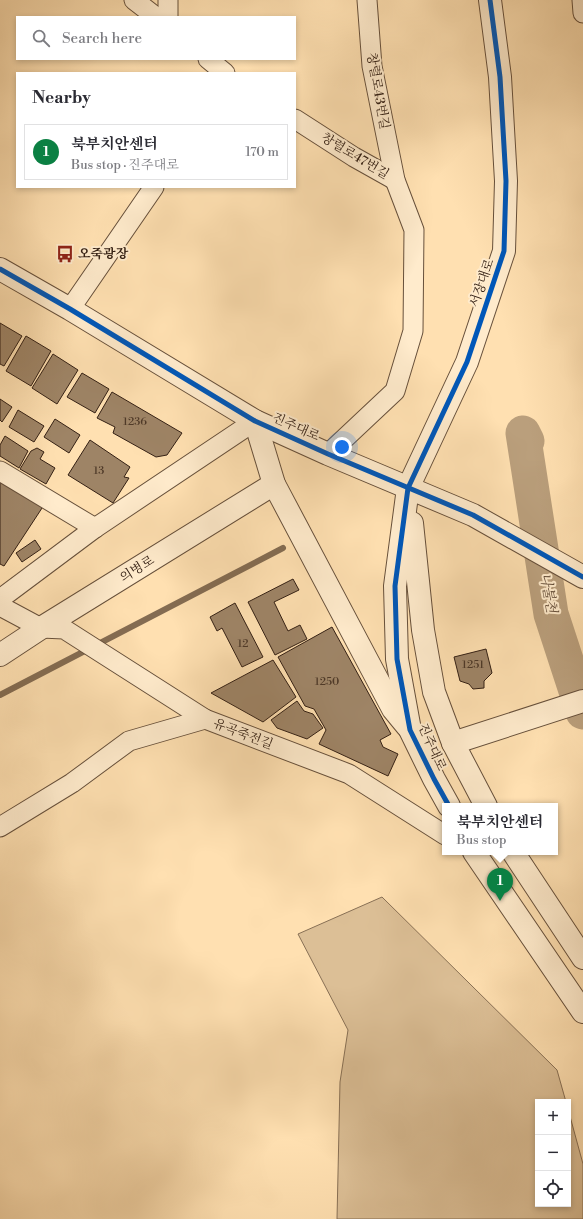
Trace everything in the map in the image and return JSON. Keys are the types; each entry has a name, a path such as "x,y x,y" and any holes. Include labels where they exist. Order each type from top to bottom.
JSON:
{"street":[{"path":"134,0 155,16"},
{"path":"168,0 168,16"},
{"name":"창렬로43번길","path":"328,454 395,391 413,331 414,230 395,180 372,66 368,0"},
{"name":"서장대로","path":"408,488 466,362 504,251 506,181 500,77 490,0"},
{"path":"582,0 583,14"},
{"path":"209,60 224,72"},
{"name":"창렬로47번길","path":"296,120 354,158 395,180"},
{"path":"70,309 153,188"},
{"name":"진주대로","path":"0,269 70,309 255,421 408,488"},
{"path":"0,599 95,528 255,421 274,484 393,709 410,730"},
{"path":"0,470 95,528"},
{"name":"의병로","path":"0,655 274,484"},
{"path":"408,488 473,515 583,577"},
{"name":"진주대로","path":"408,488 395,586 397,659 410,730 447,803"},
{"name":"진주대로","path":"408,488 424,630 434,692 453,743 484,803"},
{"path":"0,606 41,628 64,629 205,719"},
{"path":"453,743 583,701"},
{"name":"유곡죽전길","path":"0,827 72,783 129,741 205,719 349,774 442,833"},
{"path":"475,855 583,1012"},
{"path":"515,855 583,958"}],"shaded area":[{"path":"382,897 557,1070 565,1099 535,1099 535,1207 571,1207 571,1120 583,1164 583,1219 337,1219 340,1082 348,1030 298,934"}],"building":[{"path":"0,323 22,336 4,366 0,364"},
{"path":"26,336 51,351 31,386 6,371"},
{"path":"53,354 78,370 57,404 32,388"},
{"path":"82,373 109,389 95,413 67,397"},
{"path":"112,392 182,433 167,455 156,457 113,433 115,427 97,418"},
{"path":"0,399 12,407 2,422 0,420"},
{"path":"18,410 44,426 34,442 9,427"},
{"path":"55,419 80,435 69,453 44,437"},
{"path":"5,436 28,451 19,468 0,456 0,445"},
{"path":"90,440 130,467 124,477 129,478 113,503 68,475"},
{"path":"37,448 44,452 40,459 55,468 46,484 20,469 31,451"},
{"path":"0,476 44,505 4,566 0,564"},
{"path":"35,540 41,549 22,562 16,553"},
{"path":"293,579 299,590 274,602 288,631 300,625 307,639 275,655 248,602"},
{"path":"235,603 263,657 242,667 222,628 217,631 210,617"},
{"path":"332,627 391,734 380,740 383,747 398,754 388,776 319,744 326,730 314,709 305,706 278,657"},
{"path":"486,649 492,673 484,681 484,688 473,689 469,684 460,681 454,657"},
{"path":"273,660 296,697 263,722 211,693"},
{"path":"297,701 304,711 313,714 323,728 307,739 277,728 271,720"}],"waterway":[{"name":"나불천","path":"527,441 523,433 551,614 583,712"},
{"path":"0,695 283,548"}],"cycle path":[{"path":"447,803 410,730 397,659 395,586 408,488 467,362 504,251 506,181 500,77 490,0"},
{"path":"0,269 70,309 255,421 328,454 473,515 583,577"}],"place":[{"name":"오죽광장","path":"65,254"},
{"name":"북부치안센터","path":"500,901"}]}
